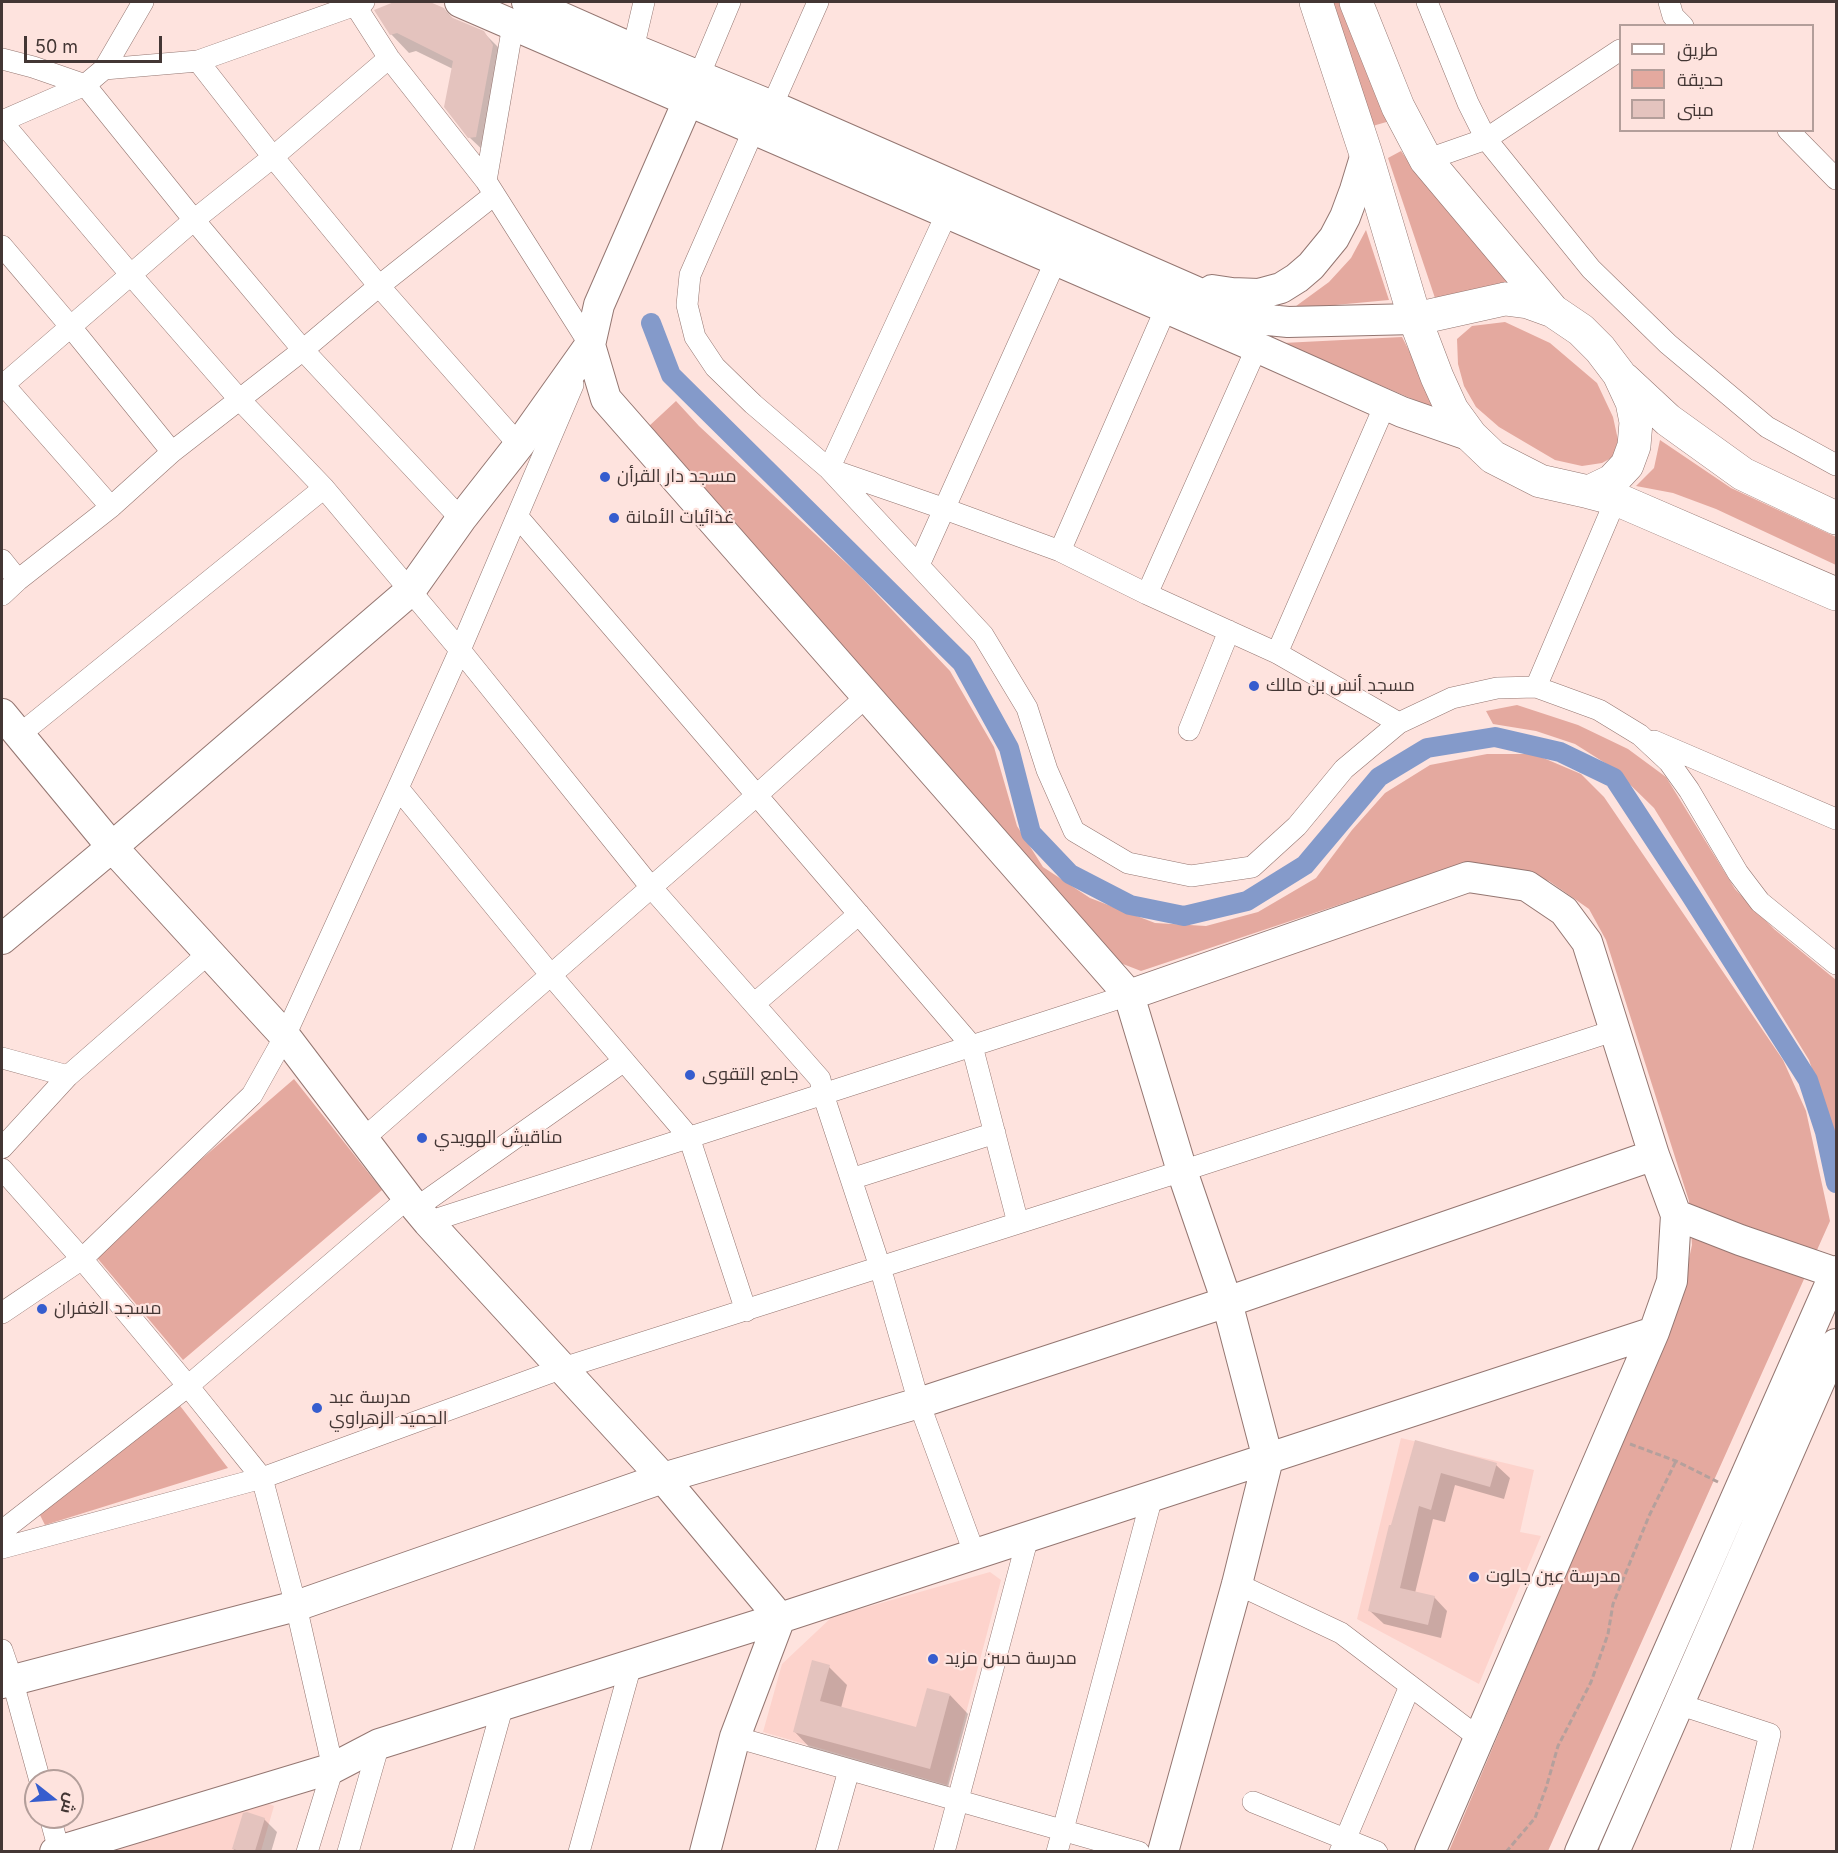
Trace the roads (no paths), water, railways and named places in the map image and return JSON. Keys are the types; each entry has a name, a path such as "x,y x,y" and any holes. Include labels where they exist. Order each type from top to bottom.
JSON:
{"main road":[{"path":"460,2 520,13 633,50 754,129 1056,260 1174,296 1268,320 1288,322 1415,319 1504,299 1528,302 1553,311 1581,330 1600,349 1619,374 1668,420 1743,474 1836,518"},
{"path":"1316,2 1366,154 1415,319 1452,410 1471,436 1493,457 1532,477 1568,489 1602,495 1836,594"},
{"path":"1356,2 1398,108 1426,160 1553,311"},
{"path":"520,13 694,89 772,106 1174,296 1257,347 1385,405 1471,436"},
{"path":"2,939 410,591 590,345 599,305 694,89"},
{"path":"1174,296 1259,294 1281,288 1297,278 1311,267 1334,238 1352,199 1366,154"},
{"path":"590,345 606,399 1129,995 1182,1171 1227,1302 1268,1459 1237,1584 1163,1851"},
{"path":"1602,495 1627,465 1634,446 1636,422 1632,402 1619,374"},
{"path":"10,724 112,847 285,1036 417,1209 663,1478 780,1618"},
{"path":"1129,995 1468,877 1527,886 1564,911 1587,942 1654,1155 1676,1215 1672,1281 1654,1332 1430,1851"},
{"path":"7,1681 296,1606 663,1478 919,1403 1227,1302 1654,1155"},
{"path":"1580,1851 1836,1272 1740,1240 1676,1215"},
{"path":"57,1851 333,1768 379,1743 780,1618 1654,1332"},
{"path":"1619,1850 1678,1704 1836,1344"},
{"path":"705,1851 735,1737 780,1618"}],"street":[{"path":"143,2 104,69 85,85 2,122 239,399 324,488 460,650 650,886 820,1079 880,1267 919,1403 975,1555"},
{"path":"633,50 644,2"},
{"path":"694,89 730,2"},
{"path":"772,106 818,2"},
{"path":"1427,2 1468,103 1486,139 1591,269 1668,344 1767,427 1836,465"},
{"path":"2,1313 82,1259 252,1095 285,1036 398,788 460,650 590,345 490,188 389,58 360,3 198,61 104,69"},
{"path":"2,595 111,507 172,452 303,350 490,188 520,13"},
{"path":"1426,160 1486,139 1619,52"},
{"path":"111,507 2,384 389,58"},
{"path":"2,59 85,85 303,350 461,519"},
{"path":"198,61 379,286 519,445"},
{"path":"754,129 690,275 687,305 695,337 716,367 753,404 829,470 983,635 1027,708 1047,770 1074,831 1128,863 1191,876 1252,867 1297,826 1344,770 1399,723 1452,698 1497,688 1536,687 1599,710 1640,735 1836,819"},
{"path":"1790,132 1836,179"},
{"path":"829,470 947,213"},
{"path":"2,246 172,452"},
{"path":"919,565 1056,260"},
{"path":"1060,551 1174,296"},
{"path":"1148,594 1257,347"},
{"path":"1277,653 1385,405"},
{"path":"829,470 1060,551 1277,653 1399,723"},
{"path":"10,724 324,488"},
{"path":"1536,687 1602,495"},
{"path":"517,516 972,1046 1018,1223"},
{"path":"2,560 18,580"},
{"path":"1189,730 1229,631"},
{"path":"363,1139 867,696"},
{"path":"1640,735 1669,762 1689,790 1738,873 1760,902 1836,964"},
{"path":"398,788 550,974 689,1137 746,1311"},
{"path":"754,1004 859,914"},
{"path":"2,1148 68,1076 209,953"},
{"path":"417,1209 689,1137 1129,995"},
{"path":"2,1548 262,1478 563,1368 1616,1030"},
{"path":"2,1058 68,1076"},
{"path":"2,1531 417,1209 624,1060"},
{"path":"851,1179 995,1133"},
{"path":"2,1169 82,1259 262,1478 296,1606 333,1768 307,1851"},
{"path":"1057,1851 1152,1497"},
{"path":"944,1851 1028,1537"},
{"path":"1237,1584 1341,1633 1479,1738"},
{"path":"2,1650 7,1681 36,1769"},
{"path":"579,1851 631,1665"},
{"path":"1343,1845 1410,1686"},
{"path":"1678,1704 1770,1734 1741,1851"},
{"path":"462,1851 502,1705"},
{"path":"735,1737 1139,1851"},
{"path":"348,1851 379,1743"},
{"path":"826,1851 849,1770"},
{"path":"1253,1802 1343,1845 1377,1851"},
{"path":"52,1829 57,1851"}],"waterway":[{"path":"651,323 671,375 962,663 1009,748 1031,833 1070,874 1130,905 1184,916 1247,901 1305,865 1379,777 1427,748 1495,737 1560,752 1614,778 1690,894 1808,1080 1825,1132 1836,1183"}],"place":[{"name":"مسجد دار القرأن","path":"605,477"},
{"name":"غذائيات الأمانة","path":"614,518"},
{"name":"مسجد أنس بن مالك","path":"1254,686"},
{"name":"جامع التقوى","path":"690,1075"},
{"name":"مناقيش الهويدي","path":"422,1138"},
{"name":"مسجد الغفران","path":"42,1309"},
{"name":"مدرسة عبد الحميد الزهراوي","path":"317,1408"},
{"name":"مدرسة عين جالوت","path":"1474,1577"},
{"name":"مدرسة حسن مزيد","path":"933,1659"}]}
